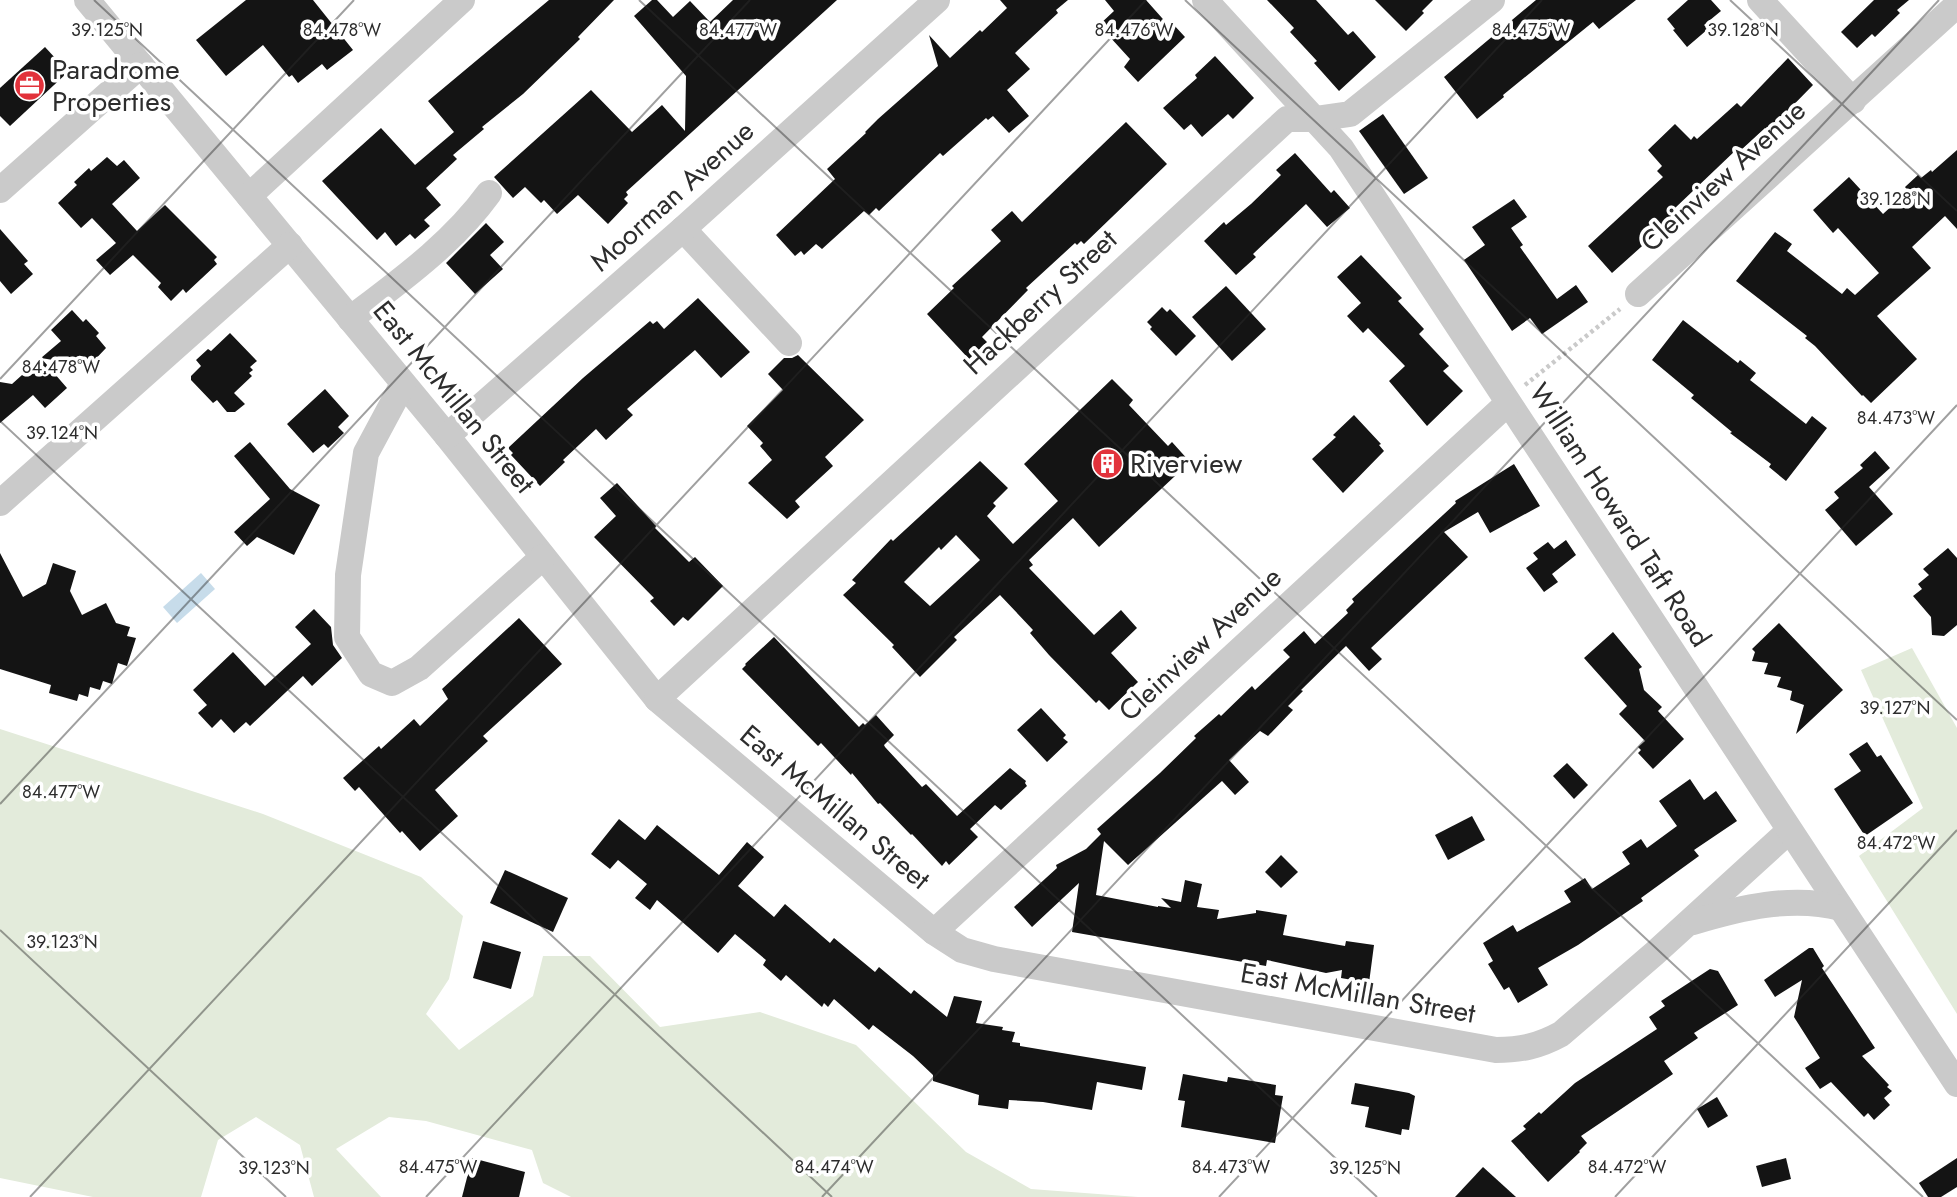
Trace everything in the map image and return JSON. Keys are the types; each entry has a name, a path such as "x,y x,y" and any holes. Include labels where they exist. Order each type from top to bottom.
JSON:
{"street":[{"name":"East McMillan Street","path":"87,0 447,436 657,699 934,932 962,950 995,959 1496,1050 1522,1050 1560,1034 1789,831"},
{"path":"249,196 462,0"},
{"name":"Moorman Avenue","path":"447,436 683,229 937,0"},
{"name":"William Howard Taft Road","path":"1205,0 1341,148 1516,394 1789,831 1957,1084"},
{"name":"Hackberry Street","path":"657,699 1287,119 1315,119 1350,114 1492,0"},
{"path":"1760,0 1853,101"},
{"name":"Cleinview Avenue","path":"1639,294 1957,5"},
{"path":"0,190 141,65"},
{"path":"350,319 447,241 477,210 489,193"},
{"path":"683,229 789,343"},
{"path":"0,503 290,245"},
{"path":"404,384 366,453 348,575 347,637 371,674 392,682 419,668 547,563"},
{"name":"Cleinview Avenue","path":"934,932 1516,394"},
{"path":"441,668 547,563"},
{"path":"1688,923 1740,908 1822,903 1840,908"}],"path":[{"name":"Cleinview Avenue","path":"1516,394 1639,294"}],"green space":[{"path":"1912,648 1957,728 1957,1014 1859,856 1923,808 1861,670"},
{"path":"0,729 263,814 421,877 463,916 449,979 426,1014 459,1050 533,996 543,956 590,956 660,1027 760,1012 856,1045 966,1152 1031,1189 1138,1197 571,1197 543,1183 532,1150 426,1121 389,1117 336,1149 381,1197 314,1197 300,1145 256,1117 218,1140 201,1197 93,1197 0,1178"}],"water":[{"path":"201,573 215,589 177,623 163,607"}],"building":[{"path":"246,0 313,0 353,50 327,70 322,64 298,83 292,75 289,77 263,45 226,76 196,40"},
{"path":"549,0 614,0 578,37 580,39 523,94 453,155 457,159 426,188 441,205 424,220 430,226 415,239 410,234 396,246 385,232 377,240 322,181 381,128 415,165 454,132 428,101"},
{"path":"652,0 657,0 673,17 690,1 710,22 733,0 837,0 626,192 628,195 624,199 628,203 608,224 578,195 557,214 544,200 541,203 525,187 513,198 494,177 591,90 632,132 662,105 685,131 686,76 634,16"},
{"path":"1000,0 1068,0 1056,10 1058,13 1015,53 1030,69 1007,90 1029,116 1009,133 993,116 988,120 986,118 943,156 940,153 879,211 876,208 869,215 864,211 822,249 816,244 804,255 801,251 795,256 776,235 835,179 827,169 938,66 929,35 950,58 1007,8"},
{"path":"1105,0 1146,0 1170,27 1173,24 1185,37 1138,82 1124,67 1130,59 1099,25 1114,11"},
{"path":"1267,0 1316,0 1348,35 1353,31 1376,57 1339,91 1314,63 1317,61 1290,32 1294,28"},
{"path":"1375,0 1433,0 1406,31"},
{"path":"1536,0 1636,0 1599,29 1593,22 1477,119 1444,77"},
{"path":"1688,0 1711,0 1721,11 1704,25 1708,29 1687,47 1667,19"},
{"path":"1874,0 1909,0 1897,10 1900,13 1875,37 1872,34 1857,48 1841,32"},
{"name":"Paradrome Properties","path":"45,47 68,72 10,126 0,116 0,88"},
{"path":"1215,56 1254,98 1233,119 1228,114 1202,137 1191,124 1184,130 1163,108 1197,78 1195,75"},
{"path":"1788,58 1813,85 1768,131 1765,128 1740,151 1737,149 1674,209 1679,213 1612,273 1588,246 1663,177 1657,171 1662,166 1648,150 1675,124 1691,140 1694,136 1697,139 1737,103 1741,107"},
{"path":"1383,114 1428,178 1404,194 1359,131"},
{"path":"1126,122 1167,164 1084,244 1081,241 1077,245 1075,243 1026,288 1028,290 982,337 987,342 969,359 927,314 954,288 952,286 1001,241 991,230 1012,211 1022,222"},
{"path":"1957,150 1957,229 1945,216 1912,247 1931,268 1877,316 1917,359 1871,403 1805,338 1807,336 1736,281 1775,232 1792,244 1787,251 1842,294 1847,288 1855,295 1879,273 1838,228 1833,233 1813,210 1849,177 1883,214 1908,191 1905,187 1918,175 1921,178 1931,170 1932,172"},
{"path":"1295,153 1331,193 1334,190 1350,208 1327,227 1306,204 1253,254 1256,257 1236,275 1204,241 1224,222 1226,225 1251,204 1281,175 1276,170"},
{"path":"107,157 117,166 124,160 140,178 112,204 137,231 165,205 217,257 214,260 217,264 186,293 183,289 171,301 158,287 161,283 133,255 110,275 96,260 116,243 92,218 81,228 58,203 77,185 74,182 89,168 91,171"},
{"path":"1514,199 1527,217 1511,228 1523,245 1520,247 1557,299 1576,285 1588,302 1542,334 1530,318 1512,331 1464,260 1485,245 1472,227"},
{"path":"486,223 504,242 490,255 503,269 475,294 446,263"},
{"path":"0,229 28,261 24,264 33,274 11,294 0,281"},
{"path":"1361,255 1402,298 1398,301 1424,329 1419,334 1449,366 1443,371 1463,391 1427,426 1389,381 1405,366 1368,328 1363,333 1347,316 1361,303 1337,277"},
{"path":"1226,286 1266,329 1232,361 1192,317"},
{"path":"698,298 750,352 721,378 695,350 627,409 633,415 606,440 596,429 540,486 511,455 513,453 508,448 583,378 650,321 653,324 657,321 664,329"},
{"path":"1162,307 1167,312 1170,309 1196,336 1176,356 1150,329 1152,327 1147,322"},
{"path":"72,310 83,322 86,319 99,333 96,336 106,348 89,366 41,358 61,341 51,330"},
{"path":"1683,320 1738,363 1740,360 1756,373 1750,380 1806,424 1812,416 1827,428 1786,481 1769,467 1771,464 1730,433 1732,432 1691,398 1694,395 1652,360"},
{"path":"230,333 257,361 250,367 253,370 249,373 252,376 234,393 245,404 235,412 227,412 217,400 213,403 191,380 191,376 201,366 196,360 208,349 211,351"},
{"path":"798,355 864,420 825,457 833,466 795,501 800,507 787,519 748,483 772,460 760,446 763,443 747,426 783,390 768,374 784,358"},
{"path":"41,358 67,388 45,408 33,395 0,423 0,382 12,384"},
{"path":"1112,379 1133,400 1129,405 1168,446 1172,442 1190,462 1099,547 1073,518 1029,560 1033,565 1029,568 1094,635 1121,610 1137,628 1111,653 1138,682 1109,710 1099,700 1096,703 1049,655 1030,633 1033,630 1000,595 954,637 957,640 920,677 892,647 894,645 843,595 856,583 852,580 891,539 893,541 980,461 1008,488 993,503 996,506 987,516 1013,544 1058,501 1024,464","holes":["956,535 980,560 930,606 904,582 939,547 941,550"]},
{"path":"325,389 349,416 338,427 344,433 328,448 324,444 313,453 287,424"},
{"path":"1354,415 1381,444 1379,445 1384,451 1343,493 1312,459 1336,437 1333,435"},
{"path":"250,442 290,489 320,505 294,555 257,537 247,546 234,532 270,499 234,456"},
{"path":"1875,451 1890,468 1869,487 1893,514 1856,546 1825,510 1839,498 1834,492 1863,468 1860,465"},
{"path":"1514,464 1540,506 1490,533 1478,512 1444,532 1468,557 1371,648 1382,659 1369,671 1346,646 1301,690 1303,691 1288,706 1293,710 1268,736 1260,731 1229,760 1249,782 1235,795 1222,781 1128,865 1104,841 1096,895 1171,908 1161,898 1181,902 1185,880 1202,884 1197,907 1219,910 1217,919 1256,913 1256,910 1287,915 1283,935 1345,946 1346,941 1374,945 1369,983 1341,978 1342,970 1326,973 1267,960 1266,966 1072,932 1079,883 1032,927 1014,907 1057,868 1056,865 1086,849 1101,834 1097,829 1160,773 1196,738 1194,736 1219,714 1221,716 1252,686 1255,690 1290,657 1283,650 1304,631 1315,644 1348,613 1346,610 1354,602 1352,599 1456,503 1455,501"},
{"path":"617,483 655,528 689,562 695,557 723,586 688,621 683,617 674,626 650,601 654,598 594,537 616,516 600,498"},
{"path":"1566,540 1576,555 1552,574 1558,582 1544,592 1526,568 1538,559 1533,553 1548,542 1554,549"},
{"path":"1948,548 1957,558 1957,625 1944,636 1932,635 1931,617 1913,596 1922,589 1918,584 1929,575 1923,569"},
{"path":"0,553 23,597 46,584 53,563 76,571 70,591 82,615 106,603 116,623 130,627 127,636 136,638 127,666 118,663 112,684 103,681 100,690 90,687 88,697 79,694 77,701 49,693 51,685 0,669"},
{"path":"314,609 331,627 333,645 342,658 312,686 303,676 250,726 246,722 234,733 221,719 212,728 198,713 207,705 193,690 233,652 265,686 311,644 295,627"},
{"path":"519,618 562,664 483,736 488,741 435,790 458,816 420,851 359,787 355,791 343,778 414,719 420,726 448,699 442,689"},
{"path":"1779,623 1843,690 1796,734 1804,705 1790,700 1792,691 1777,687 1781,677 1764,674 1768,663 1752,661 1755,652 1752,649"},
{"path":"1613,632 1642,667 1639,669 1644,690 1662,707 1658,711 1684,739 1653,769 1638,753 1641,750 1638,747 1645,741 1619,714 1627,706 1584,658"},
{"path":"774,637 859,727 876,715 894,735 885,747 922,787 926,784 957,816 1010,768 1026,781 1027,786 1001,810 995,805 970,829 978,837 949,865 946,861 942,866 880,803 878,804 852,773 851,775 821,743 818,746 742,669"},
{"path":"1041,708 1066,735 1063,738 1068,742 1047,762 1017,730"},
{"path":"1867,742 1877,757 1881,755 1913,803 1865,836 1834,789 1861,771 1849,754"},
{"path":"1567,763 1588,785 1574,799 1553,776"},
{"path":"1690,779 1704,800 1716,791 1737,821 1694,850 1699,856 1641,898 1643,901 1578,945 1538,968 1548,985 1518,1003 1509,987 1504,990 1488,964 1493,961 1483,943 1513,925 1517,932 1571,902 1564,891 1585,878 1592,889 1630,864 1622,852 1641,839 1647,848 1677,826 1659,801"},
{"path":"1472,816 1485,840 1448,860 1435,835"},
{"path":"619,819 645,840 657,825 719,875 747,842 764,857 738,886 774,917 785,904 830,943 834,938 875,972 879,967 911,994 914,990 947,1017 954,996 982,1001 976,1023 1003,1027 1002,1030 1015,1032 1012,1042 1020,1043 1020,1046 1146,1067 1142,1090 1097,1082 1092,1110 1009,1100 1008,1109 978,1105 979,1095 933,1081 933,1075 913,1056 873,1025 869,1030 834,999 828,1007 824,1003 822,1007 786,975 781,981 763,965 766,960 735,934 718,953 657,900 650,910 635,898 647,884 618,860 610,869 591,854"},
{"path":"1281,855 1298,872 1281,888 1265,872"},
{"path":"505,870 568,898 553,932 490,903"},
{"path":"483,941 521,952 511,989 473,978"},
{"path":"1809,948 1813,948 1824,966 1822,968 1875,1048 1862,1056 1892,1091 1884,1098 1890,1105 1874,1120 1868,1113 1864,1117 1831,1082 1820,1089 1805,1068 1820,1058 1794,1017 1802,980 1775,997 1764,980"},
{"path":"1710,969 1718,971 1738,1005 1694,1033 1698,1038 1664,1061 1673,1074 1581,1136 1587,1143 1548,1182 1511,1141 1526,1129 1523,1126 1539,1112 1541,1114 1575,1083 1657,1029 1649,1017 1665,1006 1661,1001"},
{"path":"1183,1074 1227,1082 1228,1077 1276,1085 1275,1095 1283,1096 1275,1143 1181,1127 1185,1101 1178,1100"},
{"path":"1355,1083 1415,1096 1409,1130 1402,1129 1401,1135 1365,1127 1369,1107 1351,1104"},
{"path":"1717,1097 1728,1116 1708,1128 1697,1109"},
{"path":"472,1158 525,1172 519,1197 462,1197"},
{"path":"1786,1158 1791,1179 1762,1187 1756,1166"},
{"path":"1957,1158 1957,1187 1941,1197 1928,1197 1919,1183"},
{"path":"1483,1167 1516,1197 1455,1197"}],"place":[{"name":"Paradrome Properties","path":"29,85"},
{"name":"Riverview","path":"1107,463"}]}
